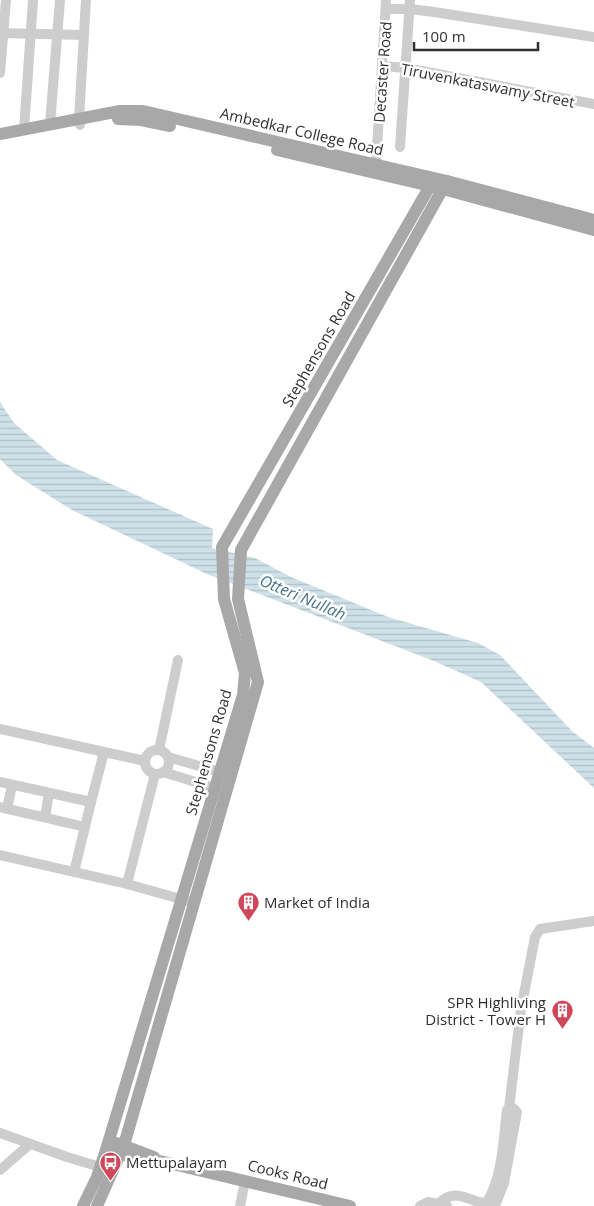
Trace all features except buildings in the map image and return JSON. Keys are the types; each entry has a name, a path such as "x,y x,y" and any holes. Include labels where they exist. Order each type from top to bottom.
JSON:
{"main road":[{"name":"Ambedkar College Road","path":"0,134 50,124 118,119 141,120 374,168 594,220"},
{"name":"Ambedkar College Road","path":"0,141 80,122"},
{"name":"Ambedkar College Road","path":"438,183 594,230"},
{"name":"Stephensons Road","path":"83,1206 108,1145 243,696 245,673 224,599 222,547 438,183"},
{"name":"Stephensons Road","path":"97,1206 123,1150 258,682 238,599 241,550 438,183"},
{"name":"Cooks Road","path":"108,1145 150,1163 160,1161 246,1180 308,1201 350,1206"}],"street":[{"path":"0,73 1,33 6,0"},
{"path":"24,130 33,0"},
{"path":"50,124 60,0"},
{"path":"80,122 86,0"},
{"path":"386,4 410,5 594,37"},
{"name":"Decaster Road","path":"374,168 386,4"},
{"path":"400,147 410,5"},
{"path":"1,33 84,35"},
{"name":"Tiruvenkataswamy Street","path":"382,66 406,68 594,104"},
{"path":"159,750 178,660"},
{"path":"0,729 144,761"},
{"path":"127,884 159,773 167,768 169,763 168,757 164,752 159,750 149,752 144,761 147,770 159,773 215,788"},
{"path":"74,872 104,752"},
{"path":"168,757 220,772"},
{"path":"0,782 91,802"},
{"path":"12,785 3,808 85,827"},
{"path":"45,817 50,793"},
{"path":"0,855 127,884 182,898 194,903"},
{"path":"420,1206 428,1202 442,1205 443,1198 454,1196 479,1205 484,1205 487,1202 495,1186 498,1172 507,1110 509,1108 521,1009 535,937 540,929 594,921"},
{"path":"496,1204 504,1183 517,1112 513,1108 509,1108"},
{"path":"0,1133 113,1171"},
{"path":"0,1170 30,1144"},
{"path":"240,1206 246,1180"}],"water":[{"name":"Otteri Nullah","path":"0,402 14,423 57,460 213,529 212,548 255,558 291,577 388,617 478,643 500,655 572,731 594,748 594,788 481,682 434,661 207,574 72,510 16,475 0,459"}],"place":[{"name":"Market of India","path":"248,921"},
{"name":"SPR Highliving District - Tower H","path":"562,1030"},
{"name":"Mettupalayam","path":"110,1181"}]}
